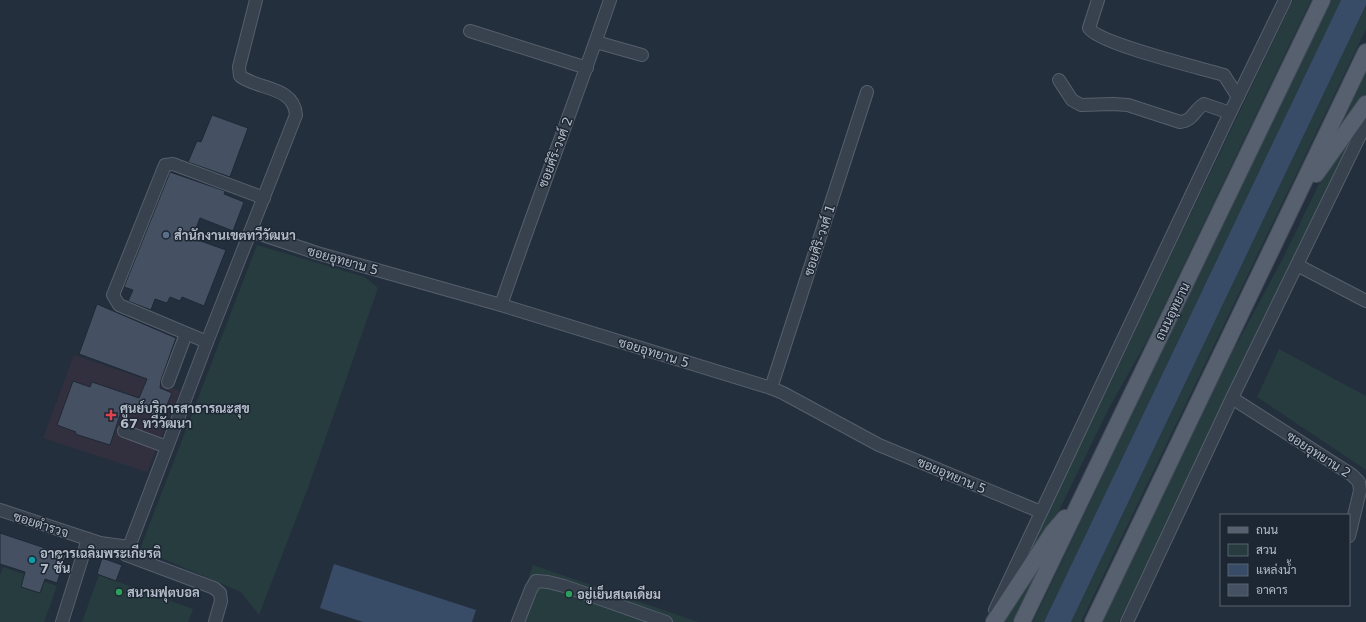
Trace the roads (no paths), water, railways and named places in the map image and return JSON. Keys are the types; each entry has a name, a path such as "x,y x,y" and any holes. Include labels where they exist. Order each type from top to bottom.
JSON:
{"main road":[{"name":"ถนนอุทยาน","path":"1022,622 1322,0"},
{"path":"1093,622 1366,52"},
{"path":"1291,210 1366,104"},
{"path":"994,622 1053,532 1081,499"}],"street":[{"path":"217,621 221,600 220,593 214,588 126,555 207,342 296,115 296,107 292,100 283,94 246,80 240,76 239,67 256,0"},
{"name":"ซอยศิริ-วงศ์ 2","path":"501,305 537,200 587,68 610,0"},
{"path":"1098,0 1089,28 1092,33 1113,43 1224,75 1238,97"},
{"path":"989,622 1285,0"},
{"path":"470,31 587,68"},
{"path":"596,42 642,55"},
{"path":"1060,80 1072,100 1081,105 1128,105 1180,122 1186,122 1190,119 1204,104 1230,113"},
{"name":"ซอยศิริ-วงศ์ 1","path":"771,388 867,92"},
{"path":"1127,622 1232,398 1366,123"},
{"path":"207,342 119,305 113,295 165,165 173,164 264,198"},
{"name":"ซอยอุทยาน 5","path":"251,231 317,253 501,305 771,388 879,445 1041,512"},
{"path":"1297,265 1366,301"},
{"path":"168,382 186,334"},
{"name":"ซอยอุทยาน 2","path":"1232,398 1352,475 1359,482 1360,491 1350,532"},
{"path":"124,431 167,447"},
{"name":"ซอยตำรวจ","path":"0,510 88,539 129,547"},
{"path":"62,622 88,539"},
{"path":"518,622 531,589 536,581 564,586 666,622"}],"water":[{"path":"1341,0 1366,0 1366,5 1071,622 1044,622"},
{"path":"334,564 476,610 472,622 363,622 320,608"}],"place":[{"name":"สำนักงานเขตทวีวัฒนา","path":"166,235"},
{"name":"ศูนย์บริการสาธารณะสุข 67 ทวีวัฒนา","path":"111,415"},
{"name":"อาคารเฉลิมพระเกียรติ 7 ชั้น","path":"32,560"},
{"name":"สนามฟุตบอล","path":"119,592"},
{"name":"อยู่เย็นสเตเดียม","path":"569,594"}]}
